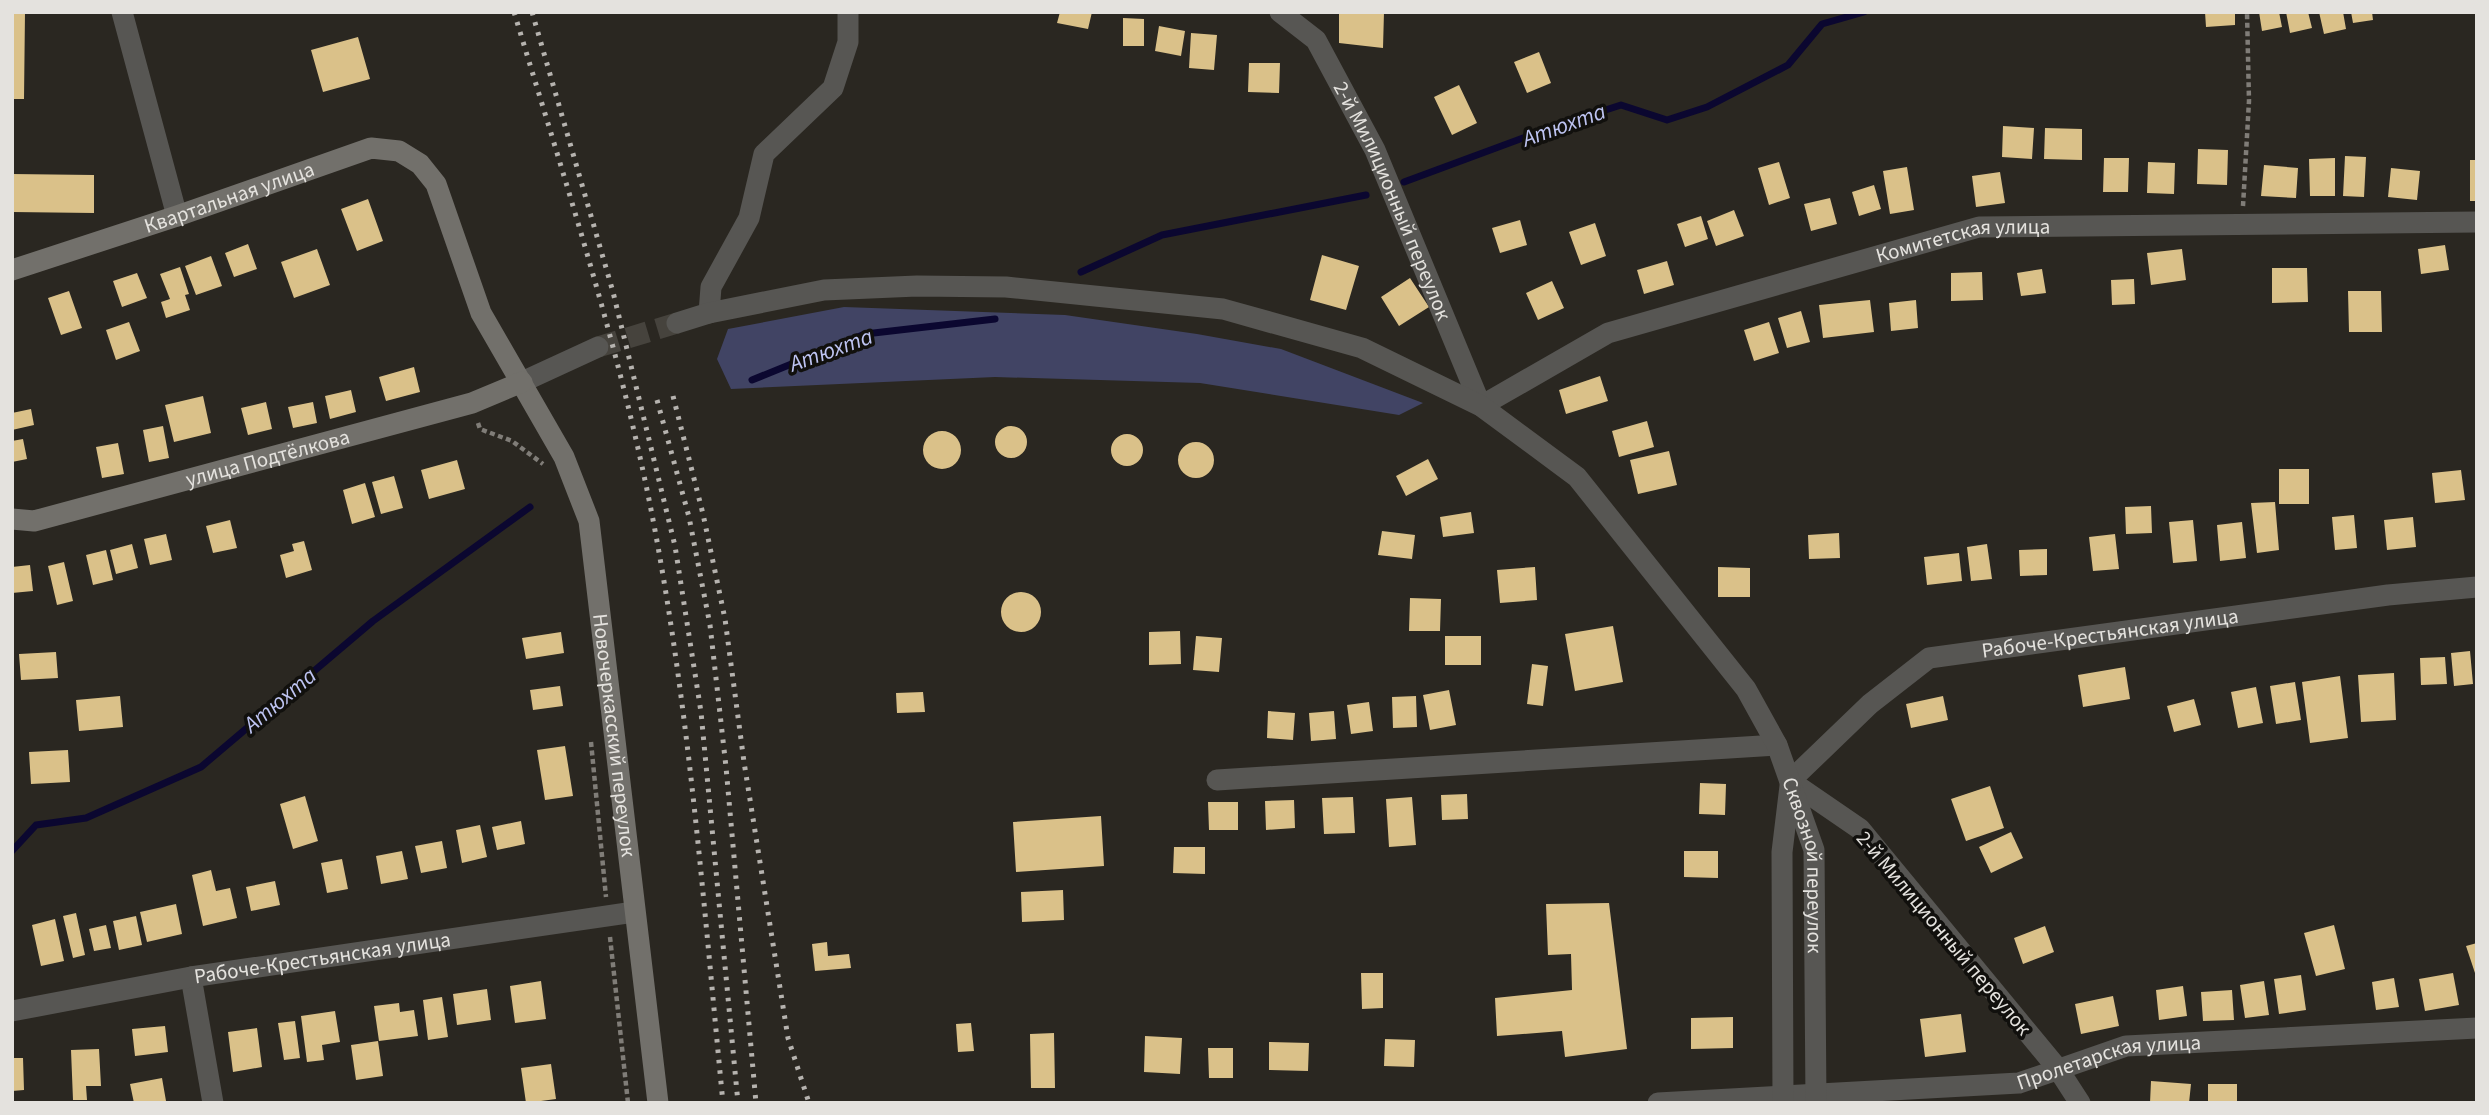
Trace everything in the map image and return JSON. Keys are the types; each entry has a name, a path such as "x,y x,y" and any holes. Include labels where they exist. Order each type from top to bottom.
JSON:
{"main road":[{"name":"Квартальная улица","path":"12,270 371,148 399,151 420,164 436,184"},
{"name":"Новочеркасский переулок","path":"436,184 481,313 564,457 589,521 658,1103"},
{"name":"улица Подтёлкова","path":"12,519 34,521 472,402 522,382"}],"street":[{"path":"122,12 177,216"},
{"path":"709,313 711,287 749,218 764,155 832,88 848,41 848,12"},
{"name":"2-й Милиционный переулок","path":"1280,12 1315,40 1375,150 1481,406"},
{"name":"Комитетская улица","path":"1481,406 1608,333 1979,227 2477,222"},
{"path":"677,323 709,313 824,290 917,286 1006,287 1223,309 1363,348 1481,406 1577,477 1746,689 1777,745 1790,781"},
{"path":"522,382 598,347"},
{"name":"Рабоче-Крестьянская улица","path":"1790,781 1870,704 1928,658 2361,598 2477,587"},
{"path":"1217,780 1777,745"},
{"name":"2-й Милиционный переулок","path":"1790,781 1860,830 2059,1069 2080,1103"},
{"name":"Сквозной переулок","path":"1783,1099 1782,852 1790,781"},
{"name":"Сквозной переулок","path":"1790,781 1814,850 1816,1099"},
{"name":"Рабоче-Крестьянская улица","path":"12,1011 191,977 634,912"},
{"path":"191,977 213,1103"},
{"name":"Пролетарская улица","path":"1658,1103 1816,1099 2020,1083 2126,1046 2477,1028"}],"path":[{"path":"2242,224 2249,101 2247,12"},
{"path":"472,402 480,429 512,441 544,464"},
{"path":"590,731 628,1103"}],"shaded area":[{"path":"844,307 1065,315 1197,334 1281,349 1423,403 1399,415 1200,383 995,377 731,389 717,359 728,329"}],"building":[{"path":"12,12 25,12 24,99 12,99"},
{"path":"1060,12 1092,12 1088,29 1057,23"},
{"path":"1339,12 1384,12 1383,48 1339,43"},
{"path":"2205,12 2235,12 2235,25 2206,27"},
{"path":"2259,12 2279,12 2282,27 2262,31"},
{"path":"2286,12 2308,12 2312,28 2290,33"},
{"path":"2319,12 2343,12 2346,29 2324,34"},
{"path":"2351,12 2372,12 2373,20 2353,23"},
{"path":"1123,18 1144,19 1144,46 1123,46"},
{"path":"1159,26 1185,31 1181,56 1155,51"},
{"path":"1191,33 1217,35 1214,70 1189,68"},
{"path":"358,37 370,79 323,92 311,50"},
{"path":"1539,52 1551,83 1527,93 1514,62"},
{"path":"1249,63 1280,63 1279,93 1248,92"},
{"path":"1459,85 1477,123 1452,135 1434,97"},
{"path":"2003,126 2034,128 2032,159 2002,157"},
{"path":"2045,128 2082,129 2082,160 2044,159"},
{"path":"2198,149 2228,150 2227,185 2197,184"},
{"path":"2345,156 2366,157 2364,197 2343,196"},
{"path":"2104,158 2129,158 2128,192 2103,192"},
{"path":"2335,158 2335,196 2310,196 2309,159"},
{"path":"2470,160 2477,160 2477,201 2470,201"},
{"path":"1779,162 1790,198 1769,205 1758,168"},
{"path":"2148,162 2175,163 2174,194 2147,193"},
{"path":"2264,165 2298,168 2296,198 2261,196"},
{"path":"1907,167 1914,210 1890,214 1883,171"},
{"path":"2391,168 2420,171 2417,200 2388,197"},
{"path":"2000,172 2005,203 1976,207 1972,176"},
{"path":"12,174 94,175 94,213 12,212"},
{"path":"1874,185 1881,209 1859,216 1852,192"},
{"path":"1830,198 1837,224 1811,231 1804,204"},
{"path":"368,199 383,241 357,251 341,209"},
{"path":"1734,210 1744,236 1716,246 1707,221"},
{"path":"1701,216 1708,239 1685,247 1677,224"},
{"path":"1520,220 1527,245 1500,253 1492,228"},
{"path":"1595,223 1606,256 1581,265 1569,232"},
{"path":"248,244 257,269 234,277 225,253"},
{"path":"2445,245 2449,270 2421,274 2418,249"},
{"path":"317,249 330,285 294,298 281,262"},
{"path":"2182,249 2186,280 2151,285 2147,253"},
{"path":"1322,255 1359,266 1346,310 1310,300"},
{"path":"211,256 222,286 196,295 185,266"},
{"path":"1667,261 1674,285 1644,294 1637,270"},
{"path":"180,267 189,294 185,295 190,310 166,318 161,302 170,299 160,274"},
{"path":"2272,268 2307,268 2308,302 2272,303"},
{"path":"2042,269 2046,293 2021,296 2017,273"},
{"path":"1982,272 1983,300 1951,301 1951,273"},
{"path":"137,273 147,298 122,307 113,281"},
{"path":"1410,278 1429,307 1399,326 1381,297"},
{"path":"2134,279 2135,304 2112,305 2111,280"},
{"path":"1552,281 1564,308 1538,320 1526,293"},
{"path":"69,291 82,328 61,335 48,298"},
{"path":"2348,291 2381,291 2382,332 2349,332"},
{"path":"1870,300 1874,332 1823,338 1819,305"},
{"path":"1916,300 1918,328 1891,331 1889,303"},
{"path":"1801,311 1810,342 1787,348 1778,318"},
{"path":"129,322 140,351 116,360 106,330"},
{"path":"1769,322 1779,353 1754,361 1744,330"},
{"path":"414,367 420,392 386,401 379,377"},
{"path":"1600,376 1608,401 1566,414 1559,390"},
{"path":"351,390 356,412 330,419 325,396"},
{"path":"203,396 211,433 174,442 165,405"},
{"path":"266,402 272,429 248,435 241,408"},
{"path":"313,402 317,423 293,428 288,407"},
{"path":"31,409 34,425 12,430 12,413"},
{"path":"1647,421 1654,447 1619,457 1612,431"},
{"path":"163,426 169,458 149,462 143,430"},
{"path":"1011,426 1022,431 1027,442 1022,453 1011,458 1000,453 995,442 1000,431"},
{"path":"942,431 955,437 961,450 955,463 942,469 929,463 923,450 929,437"},
{"path":"1127,434 1138,439 1143,450 1138,461 1127,466 1116,461 1111,450 1116,439"},
{"path":"23,439 27,459 12,462 12,441"},
{"path":"1196,442 1208,448 1214,460 1208,472 1196,478 1184,472 1178,460 1184,448"},
{"path":"118,443 124,474 102,478 96,447"},
{"path":"1669,451 1677,485 1638,494 1630,460"},
{"path":"1428,459 1438,479 1406,496 1396,476"},
{"path":"457,460 465,489 429,499 421,470"},
{"path":"2279,469 2309,469 2309,504 2279,504"},
{"path":"2461,470 2465,500 2435,503 2432,473"},
{"path":"394,476 403,508 381,514 372,482"},
{"path":"365,483 375,517 352,524 343,490"},
{"path":"2275,502 2279,550 2257,553 2251,503"},
{"path":"2151,506 2152,533 2126,534 2125,507"},
{"path":"1471,512 1474,533 1443,537 1440,517"},
{"path":"2354,515 2357,548 2335,550 2332,517"},
{"path":"2413,517 2416,547 2387,550 2384,520"},
{"path":"230,520 237,548 213,553 206,526"},
{"path":"2193,520 2197,561 2173,563 2169,522"},
{"path":"2242,522 2246,558 2220,561 2217,525"},
{"path":"1382,531 1415,535 1412,559 1378,555"},
{"path":"1839,533 1840,558 1809,559 1808,535"},
{"path":"166,534 172,560 150,565 144,539"},
{"path":"2115,534 2119,569 2093,571 2089,537"},
{"path":"304,541 312,570 286,578 280,555 294,551 292,544"},
{"path":"132,544 138,568 116,574 110,550"},
{"path":"1987,544 1992,579 1971,581 1967,547"},
{"path":"2047,549 2047,575 2020,576 2019,550"},
{"path":"106,550 113,580 93,585 86,555"},
{"path":"1959,553 1962,581 1927,585 1924,557"},
{"path":"64,562 73,601 57,605 48,566"},
{"path":"30,565 33,591 12,593 12,567"},
{"path":"1535,567 1537,600 1500,603 1497,570"},
{"path":"1718,567 1750,568 1750,597 1718,597"},
{"path":"1021,592 1035,598 1041,612 1035,626 1021,632 1007,626 1001,612 1007,598"},
{"path":"1410,598 1441,599 1440,631 1409,631"},
{"path":"1613,626 1623,682 1575,691 1565,634"},
{"path":"1180,631 1181,664 1149,665 1149,632"},
{"path":"561,632 564,653 526,659 522,638"},
{"path":"1196,636 1222,638 1219,672 1193,670"},
{"path":"1445,636 1481,636 1481,665 1445,665"},
{"path":"2470,651 2473,684 2454,686 2451,653"},
{"path":"56,652 58,678 21,680 19,654"},
{"path":"2445,657 2447,684 2421,685 2420,658"},
{"path":"1532,664 1548,666 1543,706 1527,704"},
{"path":"2125,667 2130,699 2083,707 2078,675"},
{"path":"2394,673 2396,720 2361,722 2358,675"},
{"path":"2340,676 2348,738 2310,743 2302,682"},
{"path":"2295,682 2301,720 2276,724 2270,686"},
{"path":"560,686 563,706 533,710 530,690"},
{"path":"2256,687 2263,723 2238,728 2231,692"},
{"path":"1449,690 1456,725 1430,730 1423,695"},
{"path":"923,692 925,712 897,713 896,693"},
{"path":"120,696 123,727 79,731 76,700"},
{"path":"1416,696 1417,727 1393,728 1392,697"},
{"path":"1943,696 1948,720 1911,728 1906,704"},
{"path":"2194,699 2201,725 2174,732 2167,706"},
{"path":"1369,702 1373,731 1351,734 1347,705"},
{"path":"1268,711 1295,713 1293,740 1267,738"},
{"path":"1334,711 1336,739 1311,741 1309,713"},
{"path":"565,746 573,796 545,800 537,750"},
{"path":"68,750 70,782 31,784 29,752"},
{"path":"1700,783 1726,784 1725,815 1699,814"},
{"path":"1990,786 2004,828 1966,841 1951,799"},
{"path":"1467,794 1468,819 1442,820 1441,795"},
{"path":"305,796 318,841 293,849 280,804"},
{"path":"1353,797 1355,833 1324,834 1322,798"},
{"path":"1412,797 1416,845 1389,847 1386,799"},
{"path":"1294,800 1295,828 1266,830 1265,801"},
{"path":"1208,802 1238,802 1238,830 1209,830"},
{"path":"1101,816 1104,866 1016,872 1013,822"},
{"path":"521,821 525,844 497,850 492,827"},
{"path":"480,825 487,857 462,863 456,830"},
{"path":"2011,832 2023,858 1991,873 1979,847"},
{"path":"442,841 447,868 421,873 415,846"},
{"path":"1174,847 1205,847 1205,874 1173,873"},
{"path":"402,851 408,879 381,884 376,856"},
{"path":"1684,851 1718,851 1718,878 1684,877"},
{"path":"342,859 348,889 327,893 321,863"},
{"path":"211,870 216,891 230,888 237,918 203,926 192,875"},
{"path":"275,881 280,905 251,911 246,887"},
{"path":"1063,890 1064,920 1022,922 1021,892"},
{"path":"1609,903 1627,1049 1565,1057 1562,1031 1497,1036 1495,998 1572,990 1571,954 1548,955 1546,904"},
{"path":"176,904 182,934 147,942 140,912"},
{"path":"76,913 85,955 73,958 63,916"},
{"path":"136,916 142,945 119,950 113,921"},
{"path":"55,919 64,961 41,966 32,925"},
{"path":"106,925 111,948 94,951 89,929"},
{"path":"2334,925 2345,969 2316,976 2304,933"},
{"path":"2045,926 2054,952 2023,964 2014,938"},
{"path":"827,942 828,956 849,954 851,968 815,971 812,944"},
{"path":"2477,943 2477,976 2476,976 2466,946"},
{"path":"1361,973 1383,973 1383,1008 1362,1009"},
{"path":"2453,973 2459,1005 2425,1011 2419,979"},
{"path":"2301,975 2306,1010 2279,1014 2274,979"},
{"path":"2394,978 2399,1007 2376,1010 2372,982"},
{"path":"541,981 546,1019 515,1023 510,986"},
{"path":"2264,981 2269,1015 2245,1018 2240,985"},
{"path":"2183,986 2187,1016 2159,1020 2156,990"},
{"path":"487,989 491,1020 457,1025 453,994"},
{"path":"2232,990 2234,1020 2203,1021 2201,992"},
{"path":"2113,996 2119,1026 2081,1034 2075,1004"},
{"path":"442,997 448,1037 428,1040 423,1000"},
{"path":"399,1003 400,1012 414,1010 418,1036 379,1041 374,1006"},
{"path":"335,1011 340,1042 322,1045 324,1060 307,1062 301,1016"},
{"path":"1961,1014 1966,1052 1925,1057 1920,1019"},
{"path":"1733,1017 1733,1048 1691,1049 1691,1018"},
{"path":"295,1021 300,1058 284,1060 278,1023"},
{"path":"971,1023 974,1051 958,1052 956,1024"},
{"path":"165,1026 168,1052 135,1056 132,1029"},
{"path":"257,1028 262,1067 233,1072 228,1032"},
{"path":"1054,1033 1055,1088 1031,1088 1030,1034"},
{"path":"1145,1036 1182,1038 1180,1074 1144,1072"},
{"path":"1385,1039 1415,1040 1414,1067 1384,1066"},
{"path":"378,1041 383,1076 356,1080 351,1045"},
{"path":"1269,1042 1309,1043 1308,1071 1269,1070"},
{"path":"1208,1048 1233,1048 1233,1078 1209,1078"},
{"path":"99,1049 101,1086 86,1086 87,1100 73,1100 71,1050"},
{"path":"12,1058 23,1058 24,1090 12,1091"},
{"path":"551,1064 556,1099 526,1103 521,1068"},
{"path":"162,1078 166,1101 134,1103 130,1084"},
{"path":"2151,1081 2191,1084 2189,1103 2150,1103"},
{"path":"2208,1084 2237,1084 2237,1103 2208,1103"}],"waterway":[{"name":"Атюхта","path":"1404,182 1621,105 1667,120 1707,107 1788,65 1822,24 1864,12"},
{"name":"Атюхта","path":"1081,272 1162,235 1366,195"},
{"name":"Атюхта","path":"752,380 865,334 995,319"},
{"name":"Атюхта","path":"12,851 36,825 86,818 201,767 373,621 530,507"}],"tunnel":[{"path":"598,347 677,323"}],"railway":[{"path":"514,12 609,331 654,525 687,741 723,1103"},
{"path":"532,12 613,292 675,546 701,712 738,1103"},
{"path":"673,396 703,514 725,619 744,762 788,1038 809,1103"},
{"path":"657,400 689,517 710,625 726,767 756,1103"}]}
